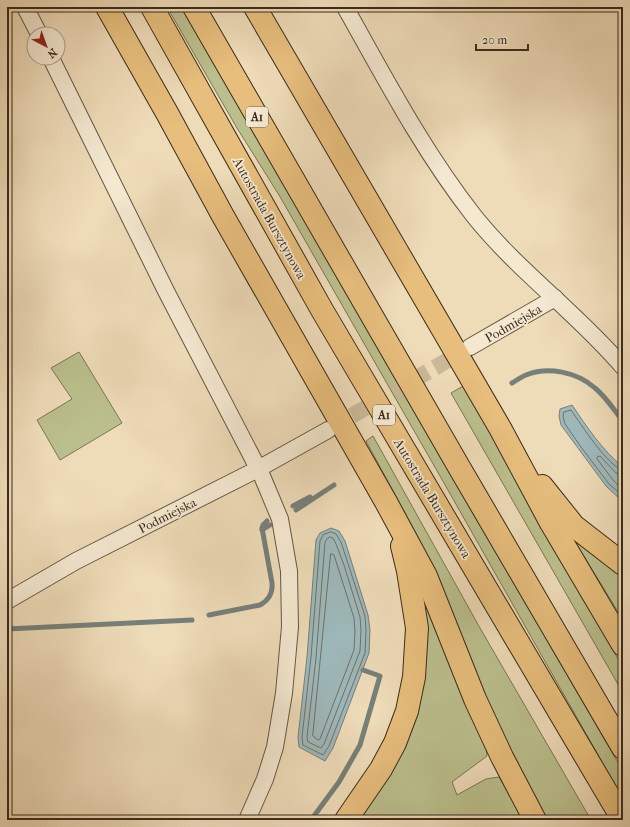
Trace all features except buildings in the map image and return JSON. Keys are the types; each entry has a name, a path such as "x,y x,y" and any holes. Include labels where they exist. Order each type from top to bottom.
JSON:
{"highway":[{"path":"107,7 168,113 223,216 386,502 426,576 475,699 534,820"},
{"name":"Autostrada Bursztynowa","path":"152,7 322,310 623,820"},
{"name":"A1","path":"194,7 623,748"},
{"path":"255,7 509,443 551,523 623,645"},
{"path":"509,443 574,526 623,564"},
{"path":"346,820 381,769 395,743 407,711 414,677 417,628 413,596 402,544 386,502"}],"street":[{"path":"25,7 35,26"},
{"path":"345,7 409,118 449,181 474,216 501,246 623,367"},
{"path":"54,66 166,291 268,488 280,519 289,571 290,627 284,693 275,746 265,779 247,820"},
{"name":"Podmiejska","path":"470,347 555,298"},
{"name":"Podmiejska","path":"7,601 76,562 258,469 328,430"}],"green space":[{"path":"167,7 184,7 449,472 623,771 623,799 279,195 237,128"},
{"path":"79,352 122,423 60,460 37,420 72,399 51,368"},
{"path":"465,385 623,668 623,693 451,393"},
{"path":"373,436 480,628 591,820 547,820 510,758 418,537 366,441"},
{"path":"574,540 623,576 623,620"},
{"path":"421,594 486,748 487,756 452,782 457,795 486,779 499,777 525,820 355,820 397,755"}],"water":[{"path":"572,405 602,446 623,467 623,502 606,486 561,425 559,416 560,409"},
{"path":"331,528 339,531 345,541 368,615 370,630 369,653 333,748 325,761 299,747 298,737 307,657 316,540 320,533"}],"waterway":[{"path":"512,383 535,372 553,371 571,374 588,382 606,399 623,421"},
{"path":"296,510 334,485"},
{"path":"293,506 310,497"},
{"path":"209,615 260,605 270,596 272,583 262,528 267,521"},
{"path":"262,530 270,525"},
{"path":"7,629 192,620"},
{"path":"311,820 339,782 360,745 380,676 363,670"}],"tunnel":[{"path":"331,428 467,349"}]}
